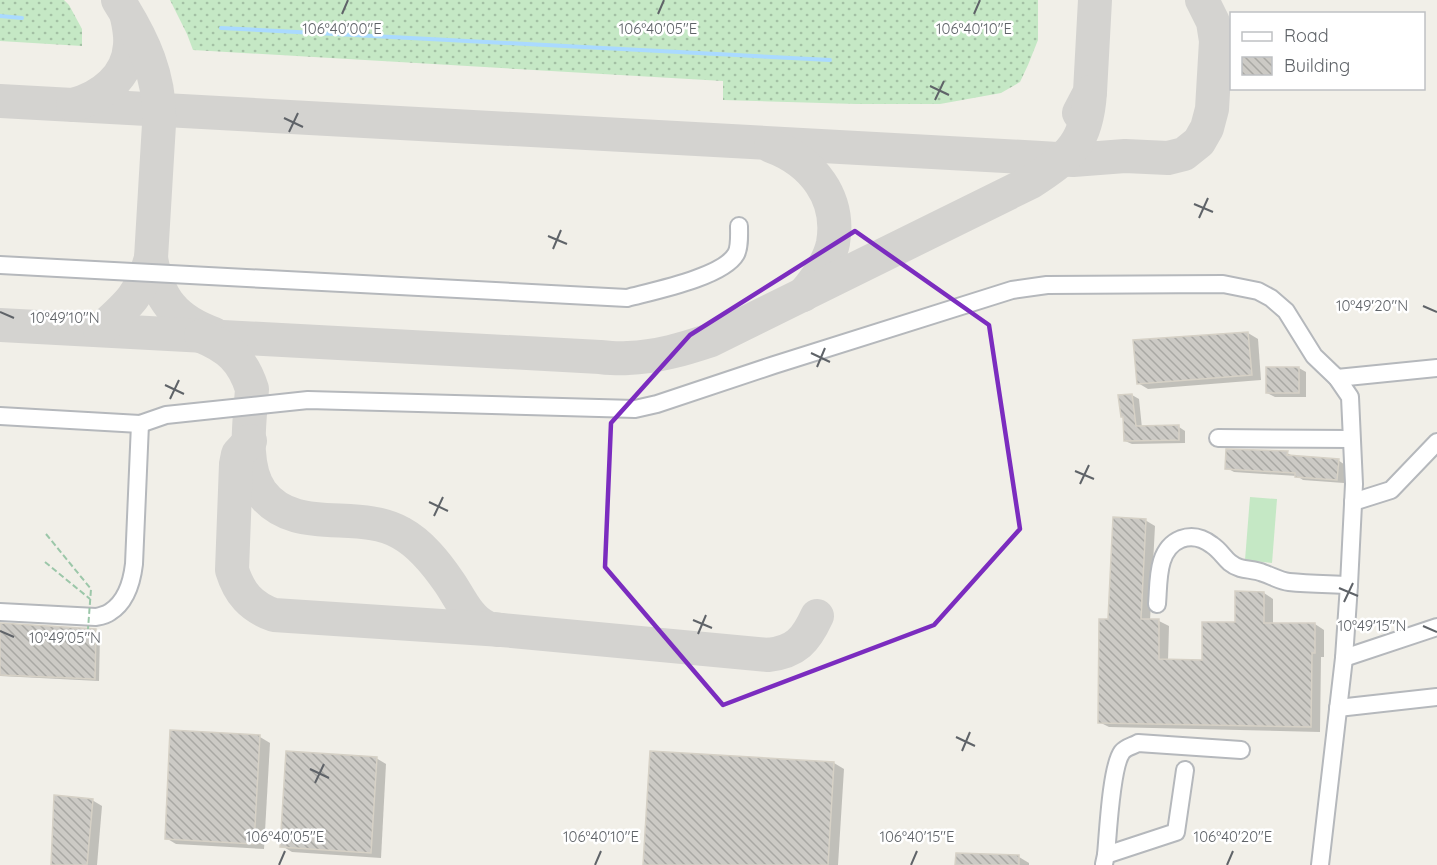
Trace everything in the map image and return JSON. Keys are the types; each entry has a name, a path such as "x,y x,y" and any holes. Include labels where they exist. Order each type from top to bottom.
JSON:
{"lane":[{"path":"0,265 627,298 706,275 724,266 736,253 739,226"},
{"path":"0,416 140,424 166,415 308,400 635,408 657,404 796,357 990,296 1027,287 1223,284 1258,291 1271,298 1286,311 1314,356 1337,378 1350,397 1354,484 1349,585 1344,658 1320,865"},
{"path":"1337,378 1437,368"},
{"path":"0,612 96,617 110,613 119,604 132,582 140,424"},
{"path":"1218,438 1351,439"},
{"path":"1353,502 1391,490 1437,442"},
{"path":"1157,604 1160,571 1165,552 1176,542 1191,537 1212,544 1228,562 1280,580 1349,585"},
{"path":"1344,658 1437,627"},
{"path":"1338,708 1437,697"},
{"path":"1185,770 1176,832 1105,860 1114,774 1124,749 1138,743 1241,750"}],"path":[{"path":"46,534 91,589 88,629"},
{"path":"45,562 90,599"}],"highlighted area":[{"path":"855,231 989,325 1020,529 934,625 723,705 605,567 611,423 690,335"}],"green space":[{"path":"0,0 64,0 82,29 82,46 0,41"},
{"path":"170,0 1038,0 1038,40 1020,82 1001,93 940,104 723,100 723,81 193,50"},
{"path":"1250,497 1277,499 1272,563 1245,560"}],"building":[{"path":"1248,332 1252,375 1137,384 1133,340"},
{"path":"1266,367 1299,367 1299,393 1266,393"},
{"path":"1132,394 1136,426 1179,425 1179,440 1124,441 1123,417 1121,417 1118,395"},
{"path":"1226,449 1288,451 1287,455 1339,459 1337,480 1295,477 1295,473 1225,469"},
{"path":"1113,517 1146,519 1141,619 1159,619 1159,659 1202,660 1202,622 1235,622 1235,591 1264,592 1264,623 1315,623 1315,653 1312,653 1311,727 1098,723 1099,619 1108,619"},
{"path":"0,623 96,629 95,679 0,675"},
{"path":"170,730 260,735 254,844 165,839"},
{"path":"286,751 377,757 371,853 280,847"},
{"path":"650,751 834,762 828,865 643,865"},
{"path":"54,795 93,799 87,865 51,865"},
{"path":"956,853 1019,855 1019,865 955,865"}],"waterway":[{"path":"0,16 22,18"},
{"path":"221,28 830,60"}],"taxiway":[{"path":"100,330 138,291 151,258 159,124 157,90 149,59 118,0"},
{"path":"1079,113 1090,92 1095,0"},
{"path":"0,101 1073,160 1125,156 1168,158 1184,154 1199,142 1207,128 1212,109 1216,41 1213,22 1202,0"},
{"path":"73,105 94,97 119,76 130,45 127,17"},
{"path":"0,325 614,358 660,354 711,340 1031,182 1057,164 1081,136 1090,92"},
{"path":"771,146 799,161 811,171 828,196 832,211 834,226 831,250 821,271 803,295"},
{"path":"151,258 158,285 170,306 189,322 214,334"},
{"path":"201,336 227,350 239,362 248,379 252,389 249,428 251,469 261,492 275,506 291,514 308,518 366,522 401,533 422,548 474,619 487,628 499,630"},
{"path":"250,441 238,454 236,464 232,570 238,586 247,598 259,608 274,615 502,630 768,655 793,648 809,632 817,616"}]}
